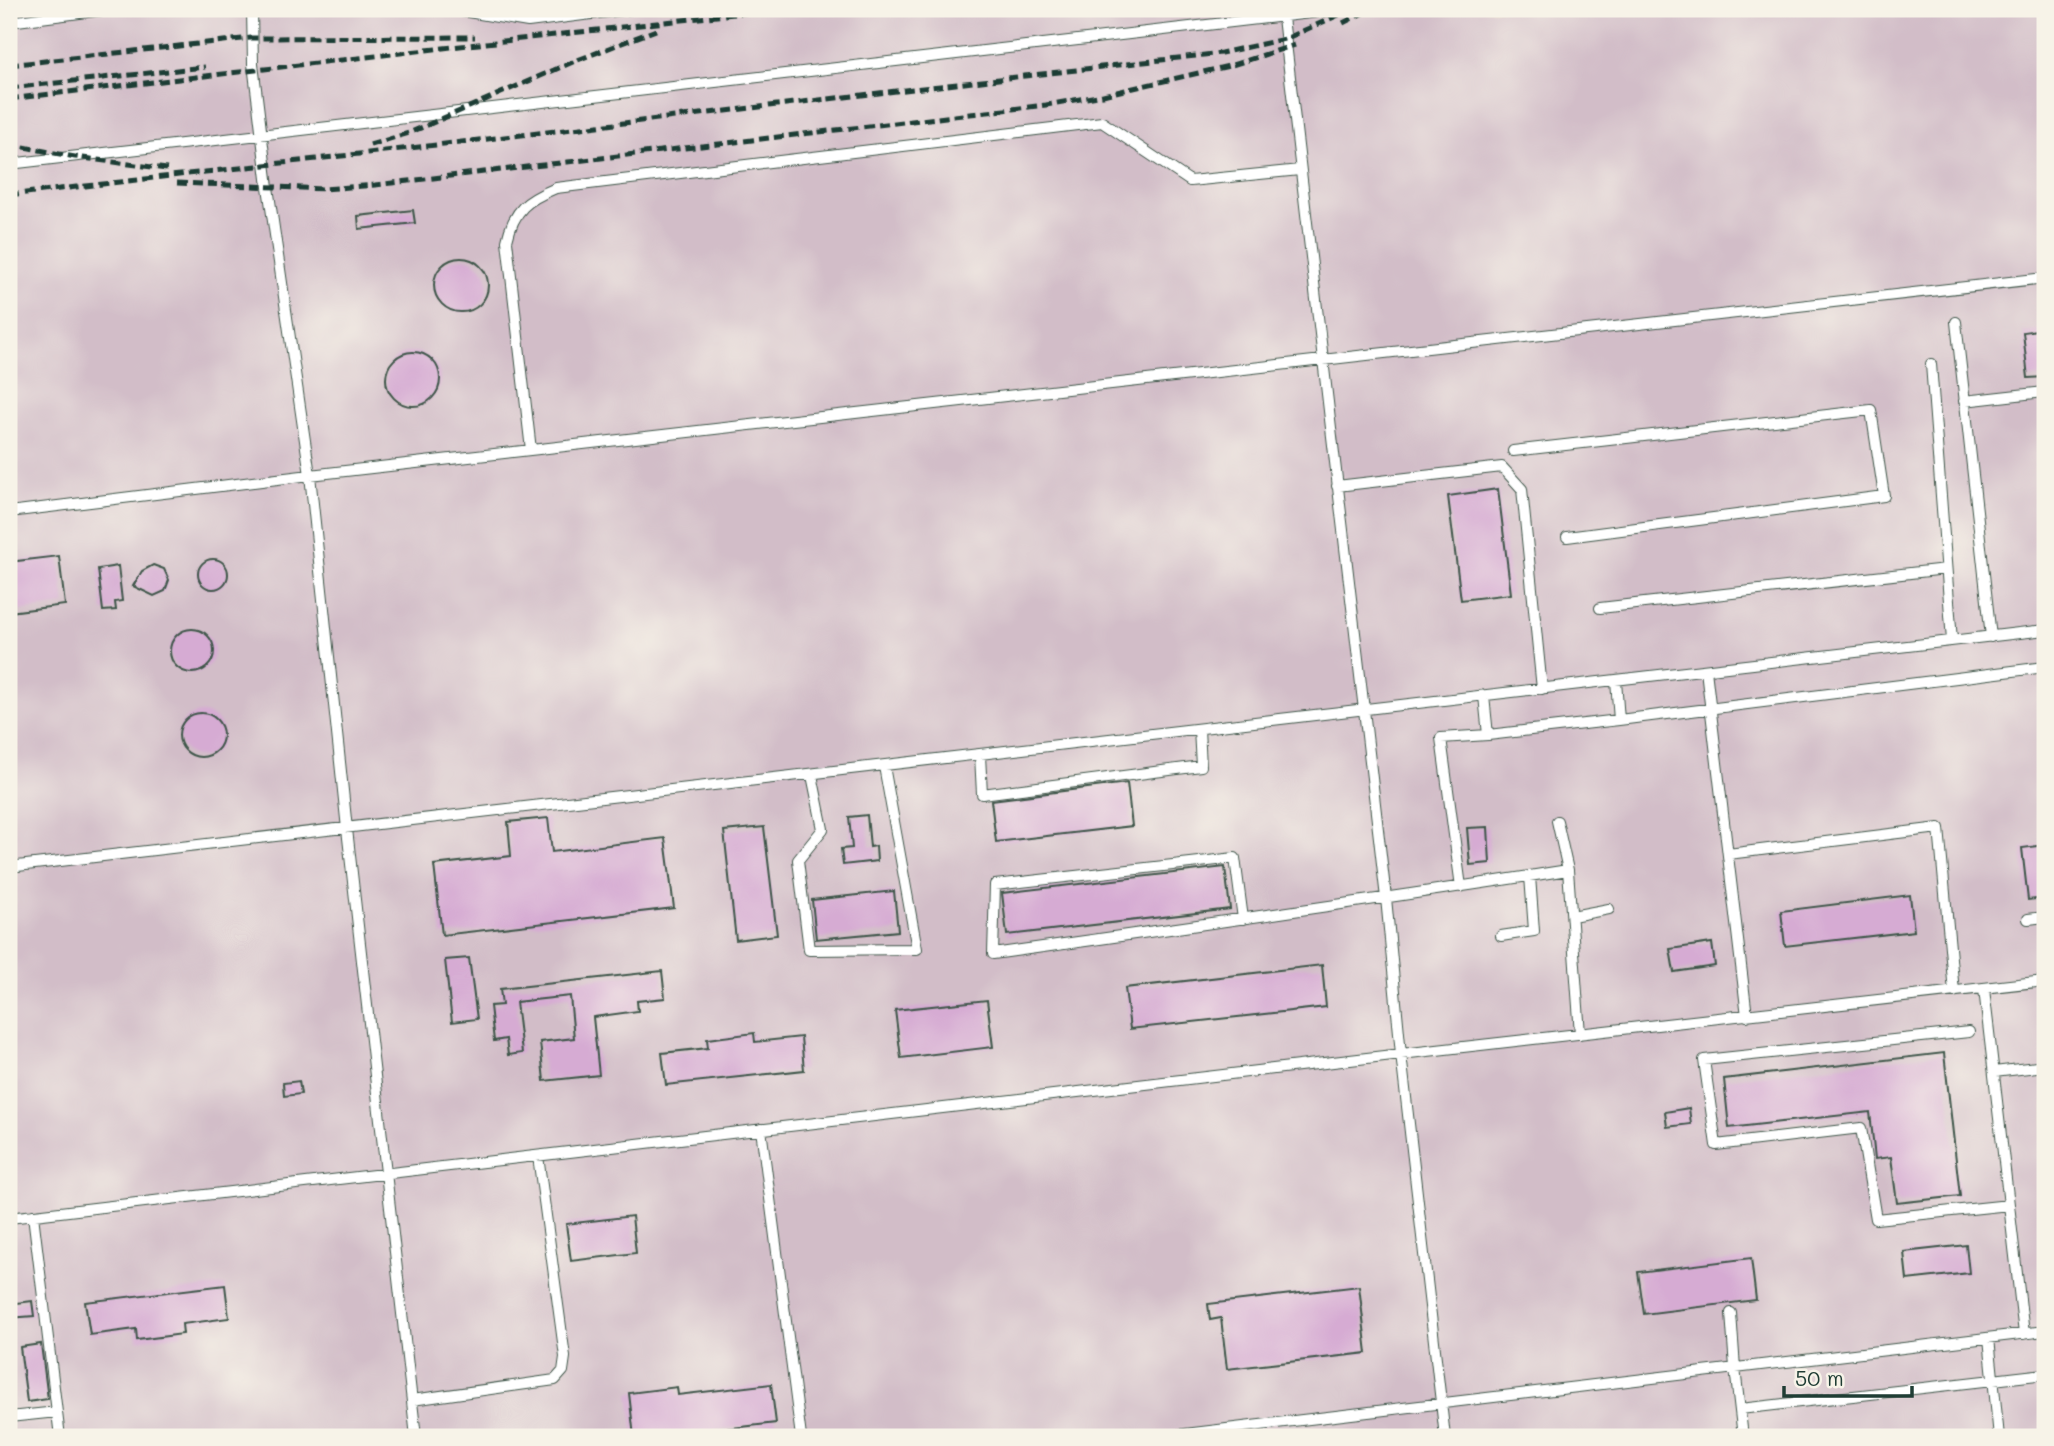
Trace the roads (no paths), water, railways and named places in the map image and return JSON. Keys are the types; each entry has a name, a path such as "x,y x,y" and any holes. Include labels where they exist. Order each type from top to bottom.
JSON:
{"lane":[{"path":"9,22 111,9"},
{"path":"252,9 251,38 262,136 310,475 416,1437"},
{"path":"450,9 528,22 589,11 631,9"},
{"path":"9,164 1282,13 1345,9"},
{"path":"1282,13 1386,898 1445,1437"},
{"path":"531,450 507,241 511,223 523,206 536,196 556,188 1102,122 1191,181 1300,170"},
{"path":"9,512 310,475 2045,278"},
{"path":"1956,321 1991,637"},
{"path":"1931,364 1952,641"},
{"path":"1964,401 2045,392"},
{"path":"1513,451 1871,410 1884,496 1567,537"},
{"path":"1337,486 1502,467 1522,489 1542,689"},
{"path":"1600,608 1946,569"},
{"path":"9,867 2045,631"},
{"path":"1461,887 1441,738 1619,720 2045,667"},
{"path":"1706,670 1747,1016"},
{"path":"1616,681 1619,720"},
{"path":"1484,696 1488,735"},
{"path":"980,755 982,794 1202,766 1199,729"},
{"path":"812,775 823,829 798,860 808,950 917,949 884,766"},
{"path":"1557,821 1568,870 1580,1034"},
{"path":"1728,854 1939,828 1954,992"},
{"path":"1243,919 1235,858 995,884 993,954 1243,919 1568,870"},
{"path":"1501,936 1534,931 1530,876"},
{"path":"1572,916 1609,909"},
{"path":"2028,919 2045,917"},
{"path":"9,1218 1401,1054 2045,982"},
{"path":"1984,989 2024,1334"},
{"path":"1969,1032 1704,1060 1716,1145 1861,1128 1876,1219 2009,1205"},
{"path":"1993,1072 2045,1066"},
{"path":"761,1129 801,1437"},
{"path":"412,1400 555,1380 563,1371 565,1357 538,1156"},
{"path":"33,1215 60,1437"},
{"path":"1731,1313 1743,1437"},
{"path":"1160,1437 2045,1331"},
{"path":"1989,1338 1999,1437"},
{"path":"1740,1409 2045,1374"},
{"path":"9,1418 57,1412"}],"railway":[{"path":"9,99 776,9"},
{"path":"9,195 1221,53 1285,39 1352,9"},
{"path":"1343,23 1371,9"},
{"path":"370,145 409,133 575,61 656,30"},
{"path":"9,65 251,38 475,37"},
{"path":"177,183 325,189 375,185 1046,105 1103,95 1229,66 1295,45"},
{"path":"9,88 205,67"},
{"path":"9,144 75,157 167,169"}]}
